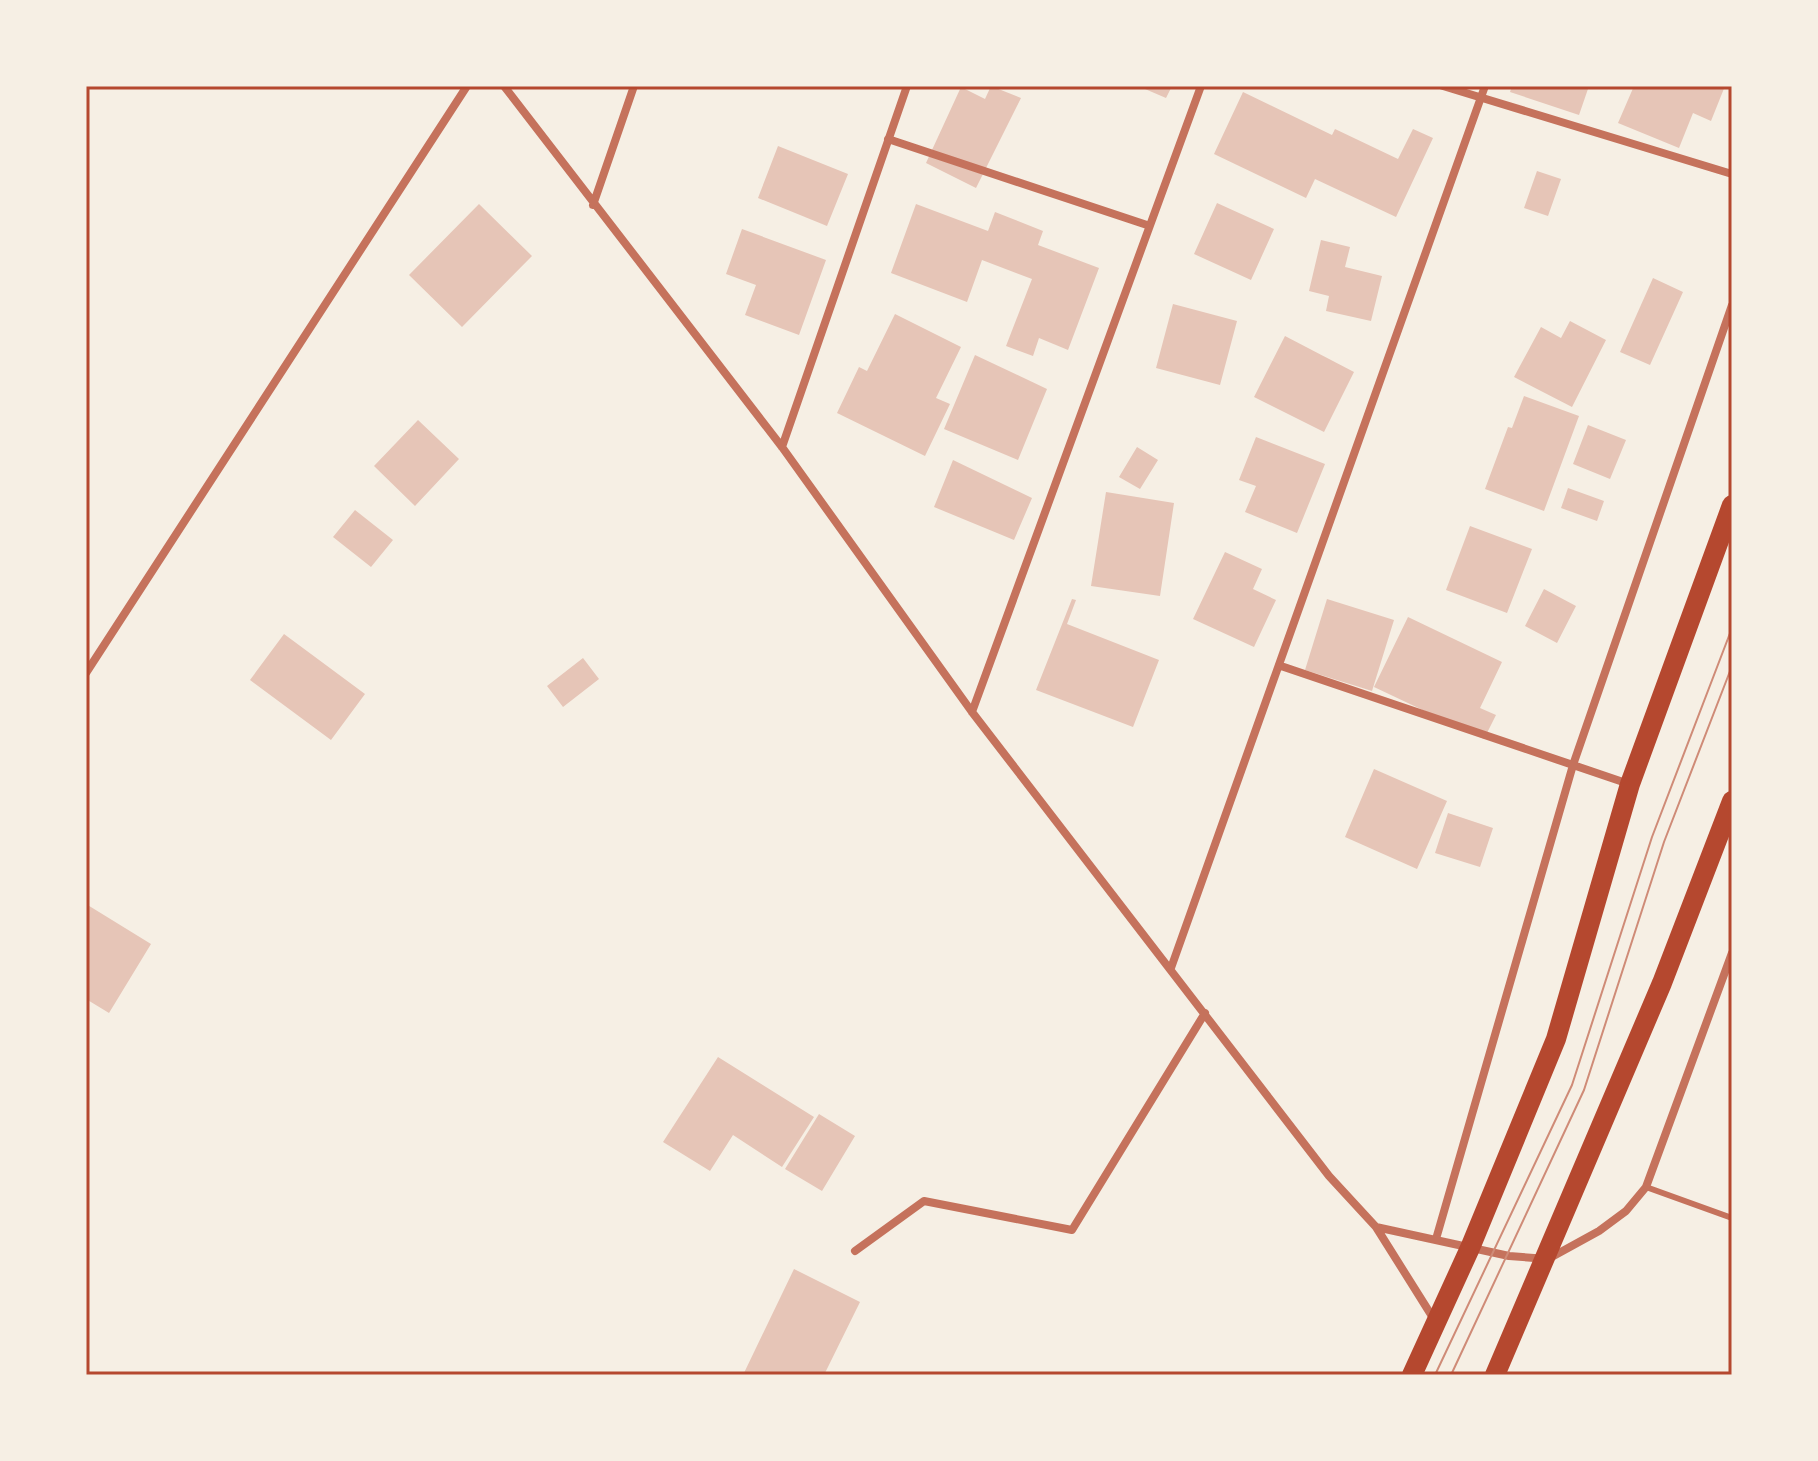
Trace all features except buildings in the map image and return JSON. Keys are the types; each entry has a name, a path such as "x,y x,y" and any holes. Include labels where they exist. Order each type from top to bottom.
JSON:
{"main road":[{"path":"1412,1375 1470,1248 1556,1039 1630,784 1732,505"},
{"path":"1495,1375 1548,1259 1662,983 1732,801"}],"street":[{"path":"86,673 467,86"},
{"path":"504,86 782,447 972,712 1329,1176 1376,1227 1436,1322"},
{"path":"593,205 634,86"},
{"path":"782,447 907,86"},
{"path":"972,712 1147,225 1201,86"},
{"path":"1443,86 1732,174"},
{"path":"1171,968 1485,86"},
{"path":"888,139 1147,225"},
{"path":"1436,1239 1573,765 1732,305"},
{"path":"1281,666 1630,784"},
{"path":"1376,1227 1470,1248 1548,1259 1599,1231 1626,1211 1646,1187 1732,953"},
{"path":"855,1251 924,1201 1072,1230 1205,1013"}],"lane":[{"path":"1646,1187 1732,1218"}],"tram line":[{"path":"1435,1375 1572,1085 1652,837 1732,628"},
{"path":"1451,1375 1584,1090 1664,842 1732,666"}]}
